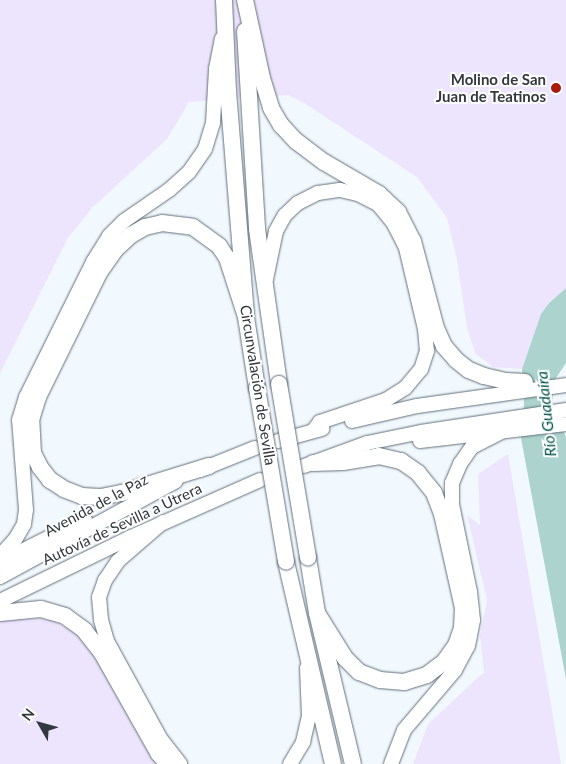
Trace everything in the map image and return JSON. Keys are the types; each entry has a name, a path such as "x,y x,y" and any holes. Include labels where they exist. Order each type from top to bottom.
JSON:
{"highway":[{"name":"Circunvalación de Sevilla","path":"224,0 224,28 246,317 256,388 286,562 307,657 334,764"},
{"name":"Circunvalación de Sevilla","path":"245,0 252,166 264,290 317,614 353,764"},
{"path":"245,0 264,85 271,108 281,125 296,141 324,162 379,194 398,212 413,241 436,328 444,346 456,360 469,370 507,387 525,382"},
{"path":"209,466 121,493 100,497 82,496 57,484 40,467 33,452 31,420 38,397 99,273 116,249 130,235 145,227 162,223 194,227 219,246 227,258 246,317"},
{"path":"308,464 343,462 379,456 401,461 418,473 434,492 442,514 463,608 456,645 444,662 428,675 404,682 380,680 360,672 345,658 317,614"},
{"path":"0,613 41,609 65,616 84,630 102,653 159,754 168,764"}],"main road":[{"path":"0,556 16,538 24,524 27,495 19,443 19,420 26,396 93,262 109,236 124,221 170,190 189,172 205,149 213,123 216,69 224,28"},
{"path":"264,290 276,231 285,215 298,203 318,193 340,190 358,194 378,204 394,224 406,248 425,329 427,351 421,369 405,388 386,400 320,422 313,431"},
{"path":"525,382 566,377"},
{"path":"278,441 366,417 507,387 566,385"},
{"path":"308,464 348,450 368,450 500,426 566,410"},
{"path":"391,764 404,730 455,670 468,646 473,620 470,592 452,504 452,483 460,464 472,447 500,426 566,424"},
{"name":"Autovía de Sevilla a Utrera","path":"209,466 255,448"},
{"name":"Avenida de la Paz","path":"0,577 171,483 209,466"},
{"name":"Autovía de Sevilla a Utrera","path":"0,601 163,522 260,480"},
{"path":"0,562 81,521 138,495 171,483"},
{"path":"163,522 118,561 105,580 99,597 101,620 107,640 160,738 180,764"},
{"path":"290,764 303,742 309,717 306,693 307,657"}],"shaded area":[{"path":"0,0 566,0 566,288 549,303 541,314 522,369 493,367 475,353 467,328 457,260 447,218 417,177 304,103 288,95 189,102 167,139 92,208 68,238 0,373"},
{"path":"508,454 561,764 413,764 428,724 484,672 480,636 487,600 467,515 480,525 478,474"},
{"path":"31,618 51,620 73,631 92,652 141,740 158,764 0,764 0,621"}],"water":[{"name":"Río Guadaíra","path":"566,288 566,363 554,381 552,405 566,437 566,679 521,438 524,404 522,369 541,314 549,303"}],"place":[{"name":"Molino de San Juan de Teatinos","path":"556,88"}]}
